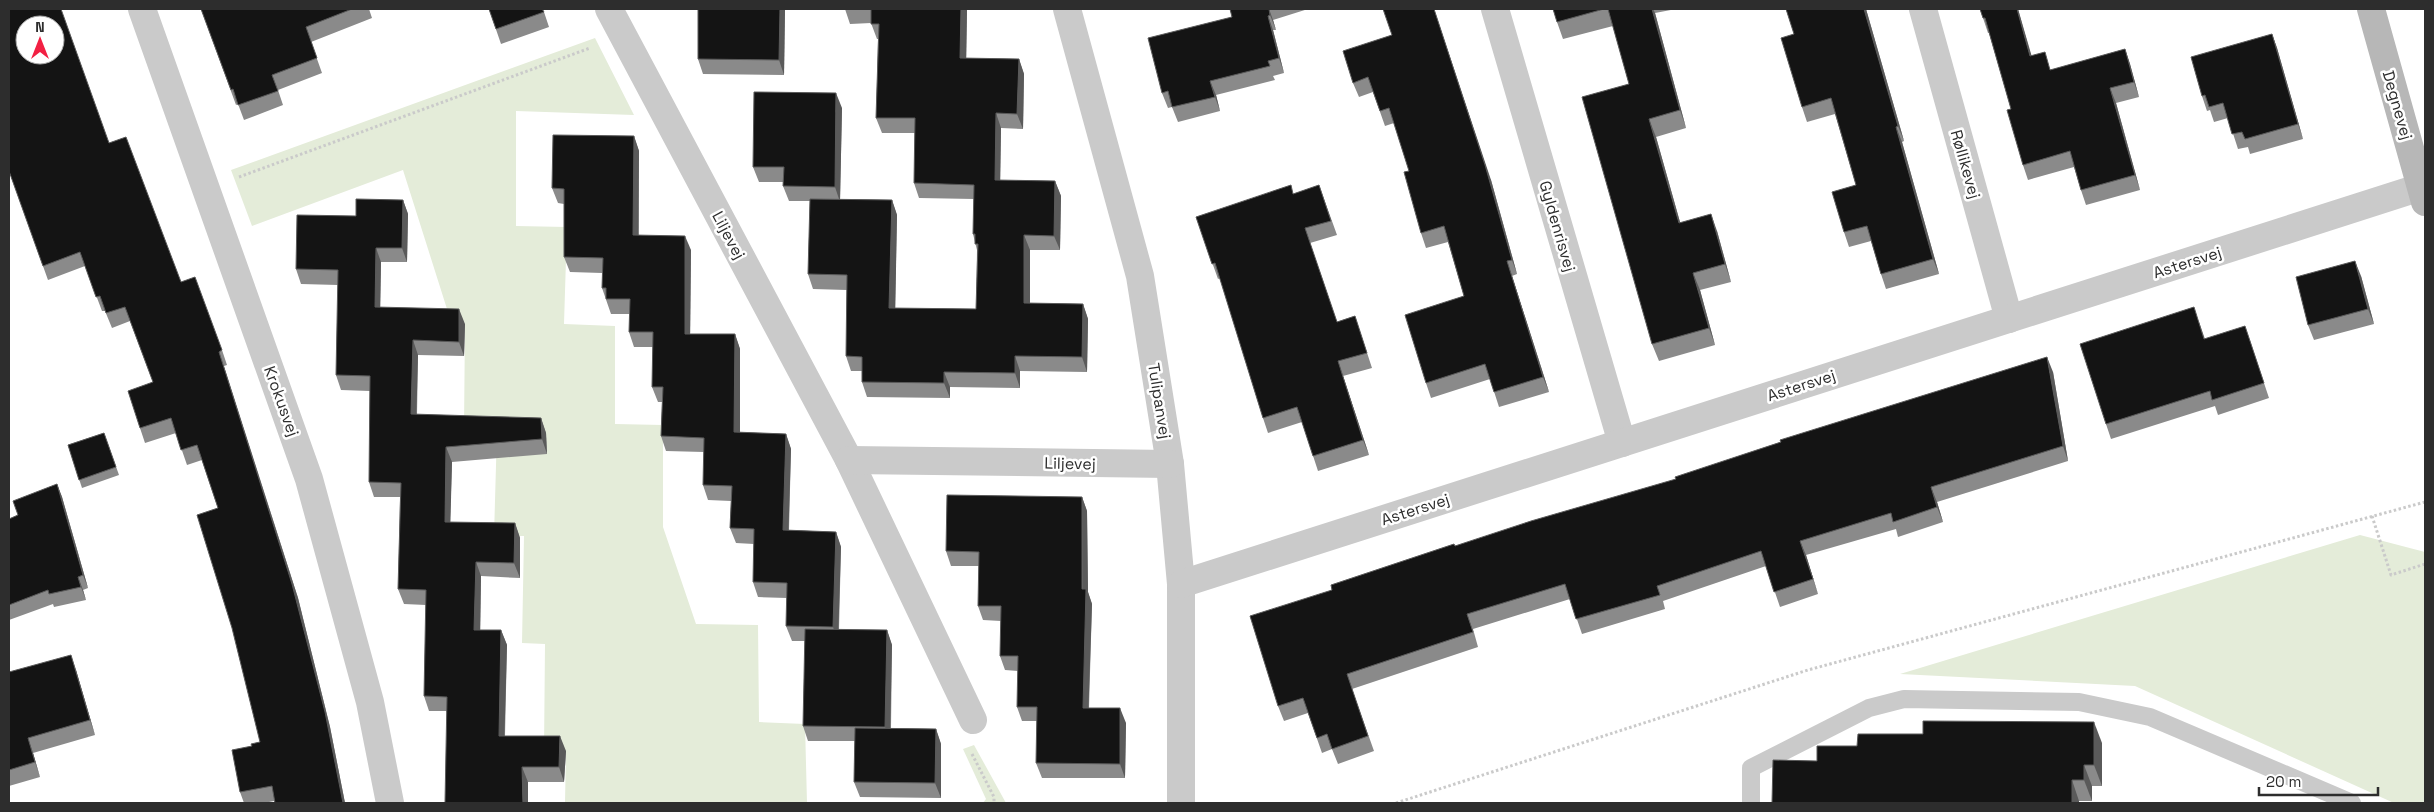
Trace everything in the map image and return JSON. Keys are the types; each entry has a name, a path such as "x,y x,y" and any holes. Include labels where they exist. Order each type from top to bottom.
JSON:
{"street":[{"name":"Krokusvej","path":"142,9 309,479 370,702 390,803"},
{"name":"Liljevej","path":"609,9 850,460 973,720"},
{"name":"Tulipanvej","path":"1067,9 1140,276 1170,464 1181,584 1181,803"},
{"name":"Gyldenrisvej","path":"1494,9 1622,442"},
{"name":"Røllikevej","path":"1923,9 2009,319"},
{"name":"Degnevej","path":"2371,9 2423,194"},
{"name":"Astersvej","path":"1181,584 2009,319 2423,194"},
{"name":"Liljevej","path":"850,460 1170,464"}],"lane":[{"path":"1751,803 1751,768 1869,708 1904,699 2079,702 2150,717 2352,803"}],"path":[{"path":"206,189 622,36"},
{"path":"1396,803 1808,670 2425,502"},
{"path":"2372,516 2391,575 2425,564"},
{"path":"973,720 964,739 994,797 994,803"}],"green space":[{"path":"595,38 634,115 516,111 516,226 567,227 564,324 615,326 615,424 663,425 663,527 696,624 758,625 759,722 805,724 807,803 565,803 566,751 544,751 545,644 522,643 524,536 494,536 497,430 464,428 465,323 447,309 403,170 252,226 231,170"},
{"path":"2360,535 2425,552 2425,803 2394,803 2135,686 1900,674"},
{"path":"974,745 1006,803 983,803 986,799 963,749"}],"building":[{"path":"9,9 61,9 63,15 15,15 15,65 65,65 65,20 109,143 126,137 181,282 195,277 222,350 219,352 292,584 325,712 343,803 275,803 272,786 240,792 232,750 252,746 251,744 260,742 232,628 197,515 218,508 197,445 181,450 171,418 140,428 128,391 153,382 125,307 106,313 100,296 96,297 80,252 43,266 9,171"},
{"path":"201,9 352,9 306,27 317,58 272,75 278,91 238,105"},
{"path":"489,9 542,9 544,12 496,29"},
{"path":"698,9 780,9 779,60 698,59"},
{"path":"871,9 961,9 960,58 1019,59 1017,114 996,113 995,180 1055,181 1054,236 1024,235 1024,303 1083,304 1082,357 1015,356 1015,373 944,372 944,383 862,382 862,357 846,356 847,275 808,274 810,199 892,200 889,308 976,309 978,244 975,244 975,234 973,234 974,185 914,183 915,118 876,118 879,24 871,24"},
{"path":"1230,9 1269,9 1270,15 1268,16 1279,58 1268,61 1270,66 1210,81 1215,97 1172,107 1168,91 1162,93 1148,38 1232,17"},
{"path":"1383,9 1434,9 1485,165 1512,260 1507,261 1543,377 1494,392 1485,364 1426,383 1405,315 1464,296 1444,226 1421,233 1404,172 1409,171 1389,108 1380,111 1368,77 1353,83 1343,51 1392,35"},
{"path":"1553,9 1604,9 1557,22"},
{"path":"1608,9 1652,9 1680,110 1649,119 1679,223 1711,214 1725,264 1693,273 1709,328 1652,344 1582,97 1629,84"},
{"path":"1786,9 1864,9 1898,126 1896,127 1933,259 1881,274 1867,226 1844,232 1832,192 1856,185 1831,98 1802,107 1781,38 1794,34"},
{"path":"1980,9 2017,9 2030,56 2045,52 2050,70 2125,49 2134,82 2110,88 2135,175 2081,190 2070,151 2023,165 2007,110 2011,109 1985,18 1983,18"},
{"path":"2272,34 2298,124 2245,139 2242,132 2232,134 2223,103 2209,107 2205,95 2202,96 2191,57"},
{"path":"754,92 836,93 835,187 783,186 784,167 753,167"},
{"path":"553,135 634,136 633,235 685,236 685,334 735,334 734,432 786,434 783,530 836,532 833,627 786,626 787,583 753,582 754,529 730,528 732,486 703,485 704,438 661,436 663,387 652,387 653,332 629,332 630,299 606,299 606,288 602,288 603,258 564,257 564,189 552,188"},
{"path":"1291,185 1293,194 1319,185 1331,221 1305,228 1337,322 1355,316 1367,353 1338,361 1363,440 1313,456 1297,407 1263,418 1215,263 1212,264 1196,217"},
{"path":"356,199 403,200 402,248 376,248 375,307 459,309 459,342 413,340 411,414 541,418 542,439 446,447 445,522 515,523 514,563 476,562 474,630 501,630 499,736 560,736 559,767 522,767 523,803 445,803 447,697 424,696 426,590 398,589 401,483 369,482 370,376 336,375 338,270 296,269 297,215 356,216"},
{"path":"2355,261 2368,309 2308,325 2296,277"},
{"path":"2194,307 2204,339 2245,326 2264,383 2212,400 2210,391 2106,424 2080,344"},
{"path":"2047,357 2063,446 1931,487 1937,507 1893,522 1891,513 1800,541 1813,579 1774,592 1761,551 1657,586 1660,595 1576,619 1565,584 1467,614 1473,632 1347,674 1368,736 1332,749 1327,734 1317,738 1303,698 1278,706 1250,616 1332,590 1331,585 1454,544 1455,546 1531,521 1676,479 1675,477 1781,442 1780,440"},
{"path":"104,433 116,467 79,480 68,445"},
{"path":"57,484 83,575 78,577 81,587 49,594 48,590 9,605 9,519 18,515 13,501"},
{"path":"947,495 1082,497 1082,589 1086,589 1083,708 1120,708 1120,764 1036,763 1037,707 1017,707 1018,656 1000,656 1001,606 978,606 979,552 946,551"},
{"path":"805,629 887,630 885,727 803,726"},
{"path":"71,655 90,720 28,738 35,762 9,770 9,672"},
{"path":"1923,721 2094,722 2094,765 2084,765 2084,780 2072,780 2072,803 1772,803 1773,760 1817,761 1817,746 1857,746 1858,734 1923,734"},
{"path":"855,728 936,729 935,783 854,782"}]}
